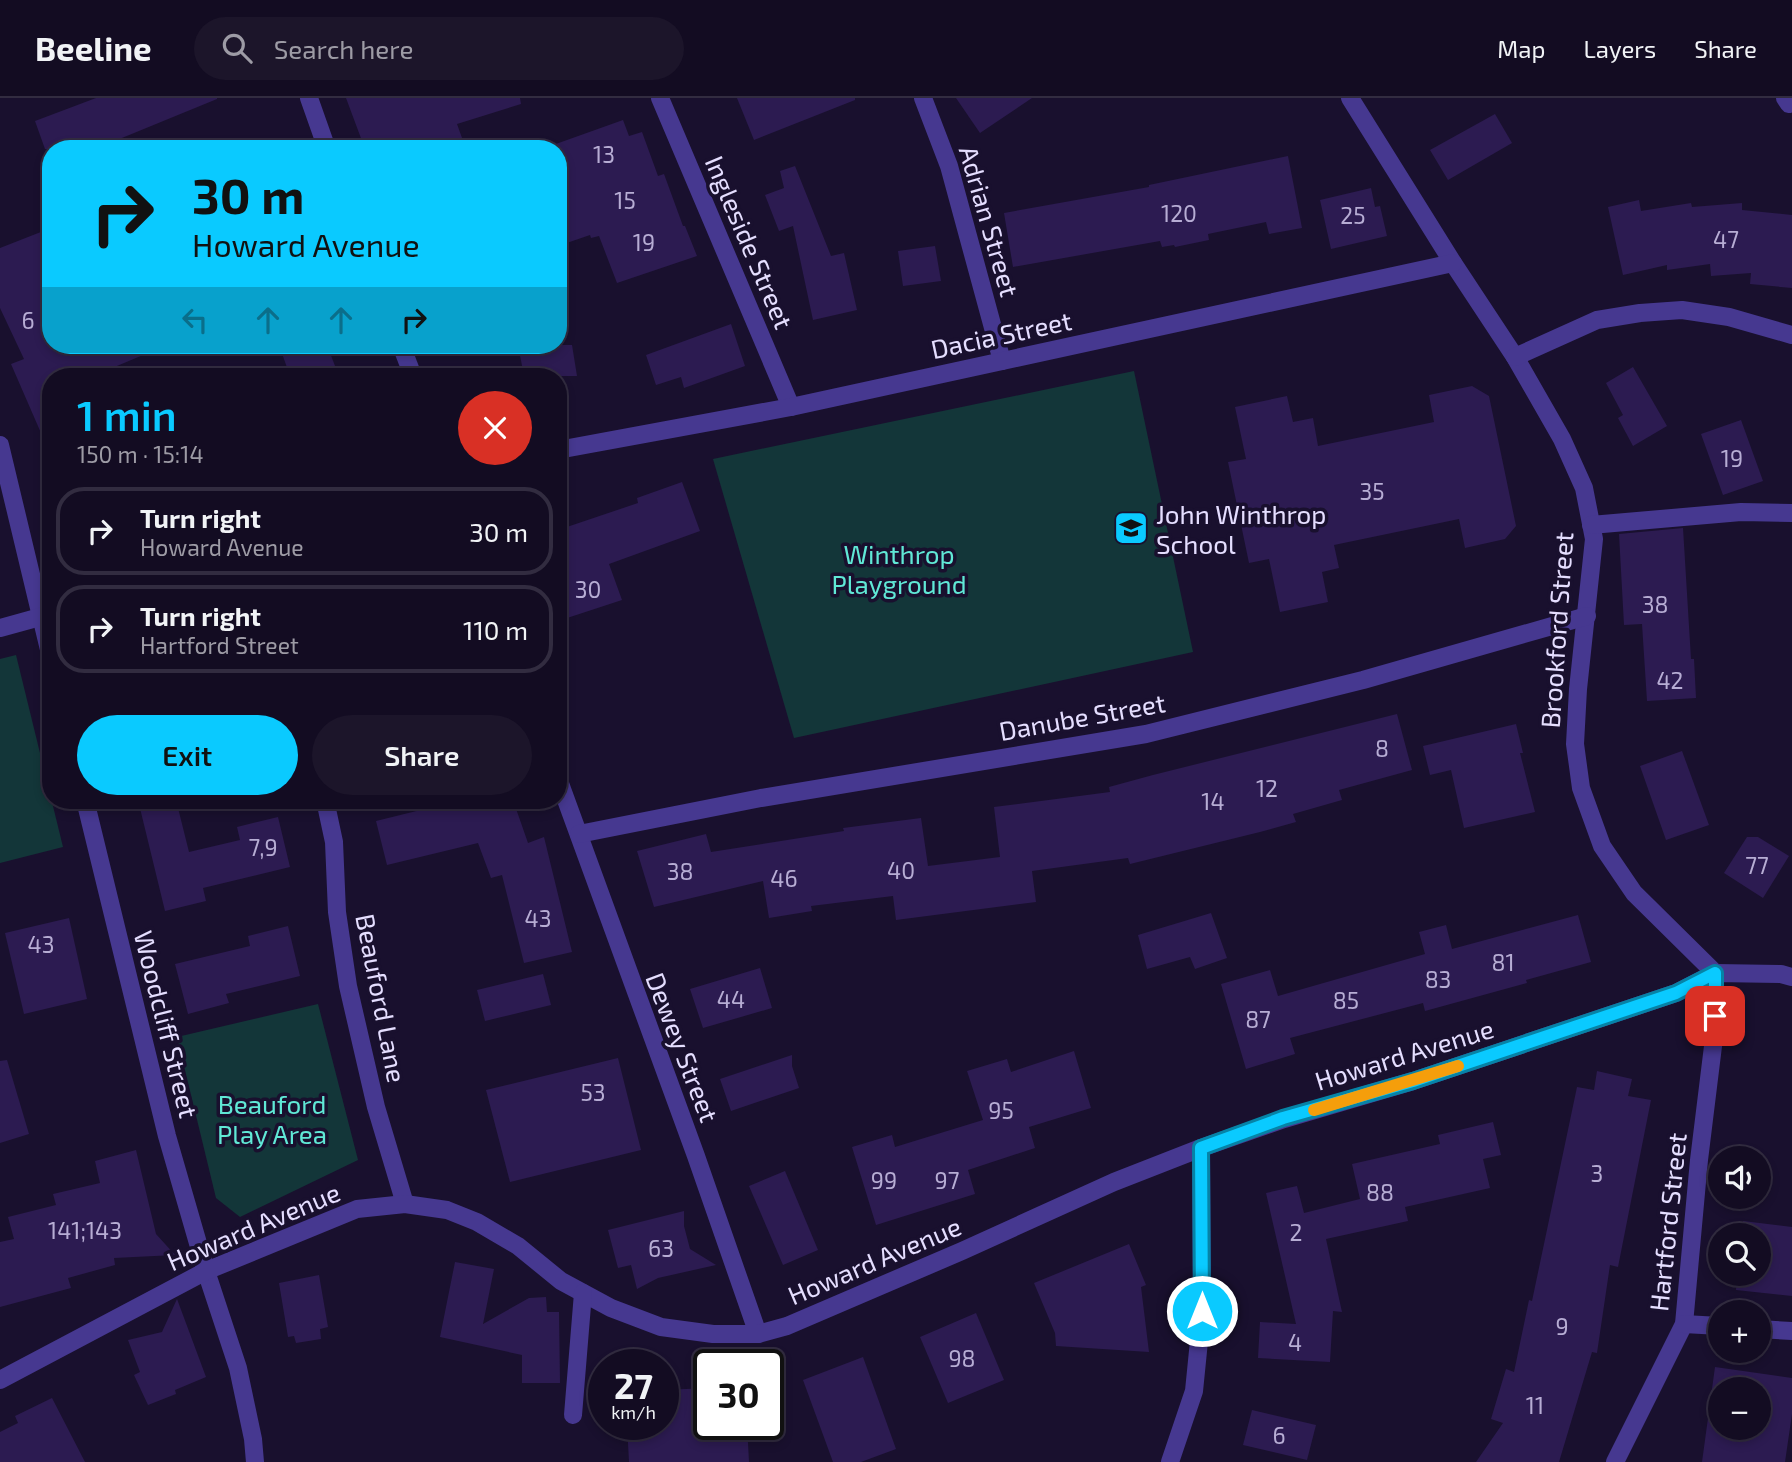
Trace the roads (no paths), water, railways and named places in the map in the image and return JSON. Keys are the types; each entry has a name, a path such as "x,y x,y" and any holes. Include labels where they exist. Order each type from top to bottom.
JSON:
{"street":[{"path":"309,98 324,140"},
{"name":"Ingleside Street","path":"660,98 791,407"},
{"name":"Adrian Street","path":"923,98 949,166 1002,361"},
{"name":"Brookford Street","path":"1350,98 1515,357 1562,439 1579,476 1594,539 1575,744 1581,788 1602,846 1634,893 1715,973"},
{"name":"Dacia Street","path":"567,448 791,407 1453,263"},
{"path":"1515,357 1597,320 1672,310 1729,317 1792,335"},
{"path":"0,444 42,600"},
{"path":"1591,524 1741,512 1792,513"},
{"path":"0,628 42,616"},
{"name":"Danube Street","path":"579,834 761,797 1146,734 1363,680 1587,616"},
{"name":"Dewey Street","path":"567,802 758,1334"},
{"name":"Woodcliff Street","path":"87,809 167,1136 206,1271 239,1368 256,1462"},
{"name":"Beauford Lane","path":"327,809 334,842 337,912 348,986 376,1107 405,1204"},
{"name":"Howard Avenue","path":"0,1380 206,1271 357,1209 405,1204 447,1210 477,1222 518,1246 561,1281 611,1308 661,1327 713,1334 758,1334 799,1320 962,1251 1114,1182 1283,1118 1413,1081 1676,993 1715,973 1781,974 1792,977"},
{"name":"Hartford Street","path":"1615,1462 1684,1324 1699,1160 1714,1038 1715,973"},
{"path":"1170,1462 1194,1391 1202,1311 1201,1148"},
{"path":"573,1415 583,1293"},
{"path":"1684,1324 1708,1325"},
{"path":"1771,1330 1792,1331"}],"place":[{"name":"John Winthrop School","path":"1131,528"}],"park label":[{"name":"Winthrop Playground","path":"899,568"},
{"name":"Beauford Play Area","path":"272,1118"}]}
